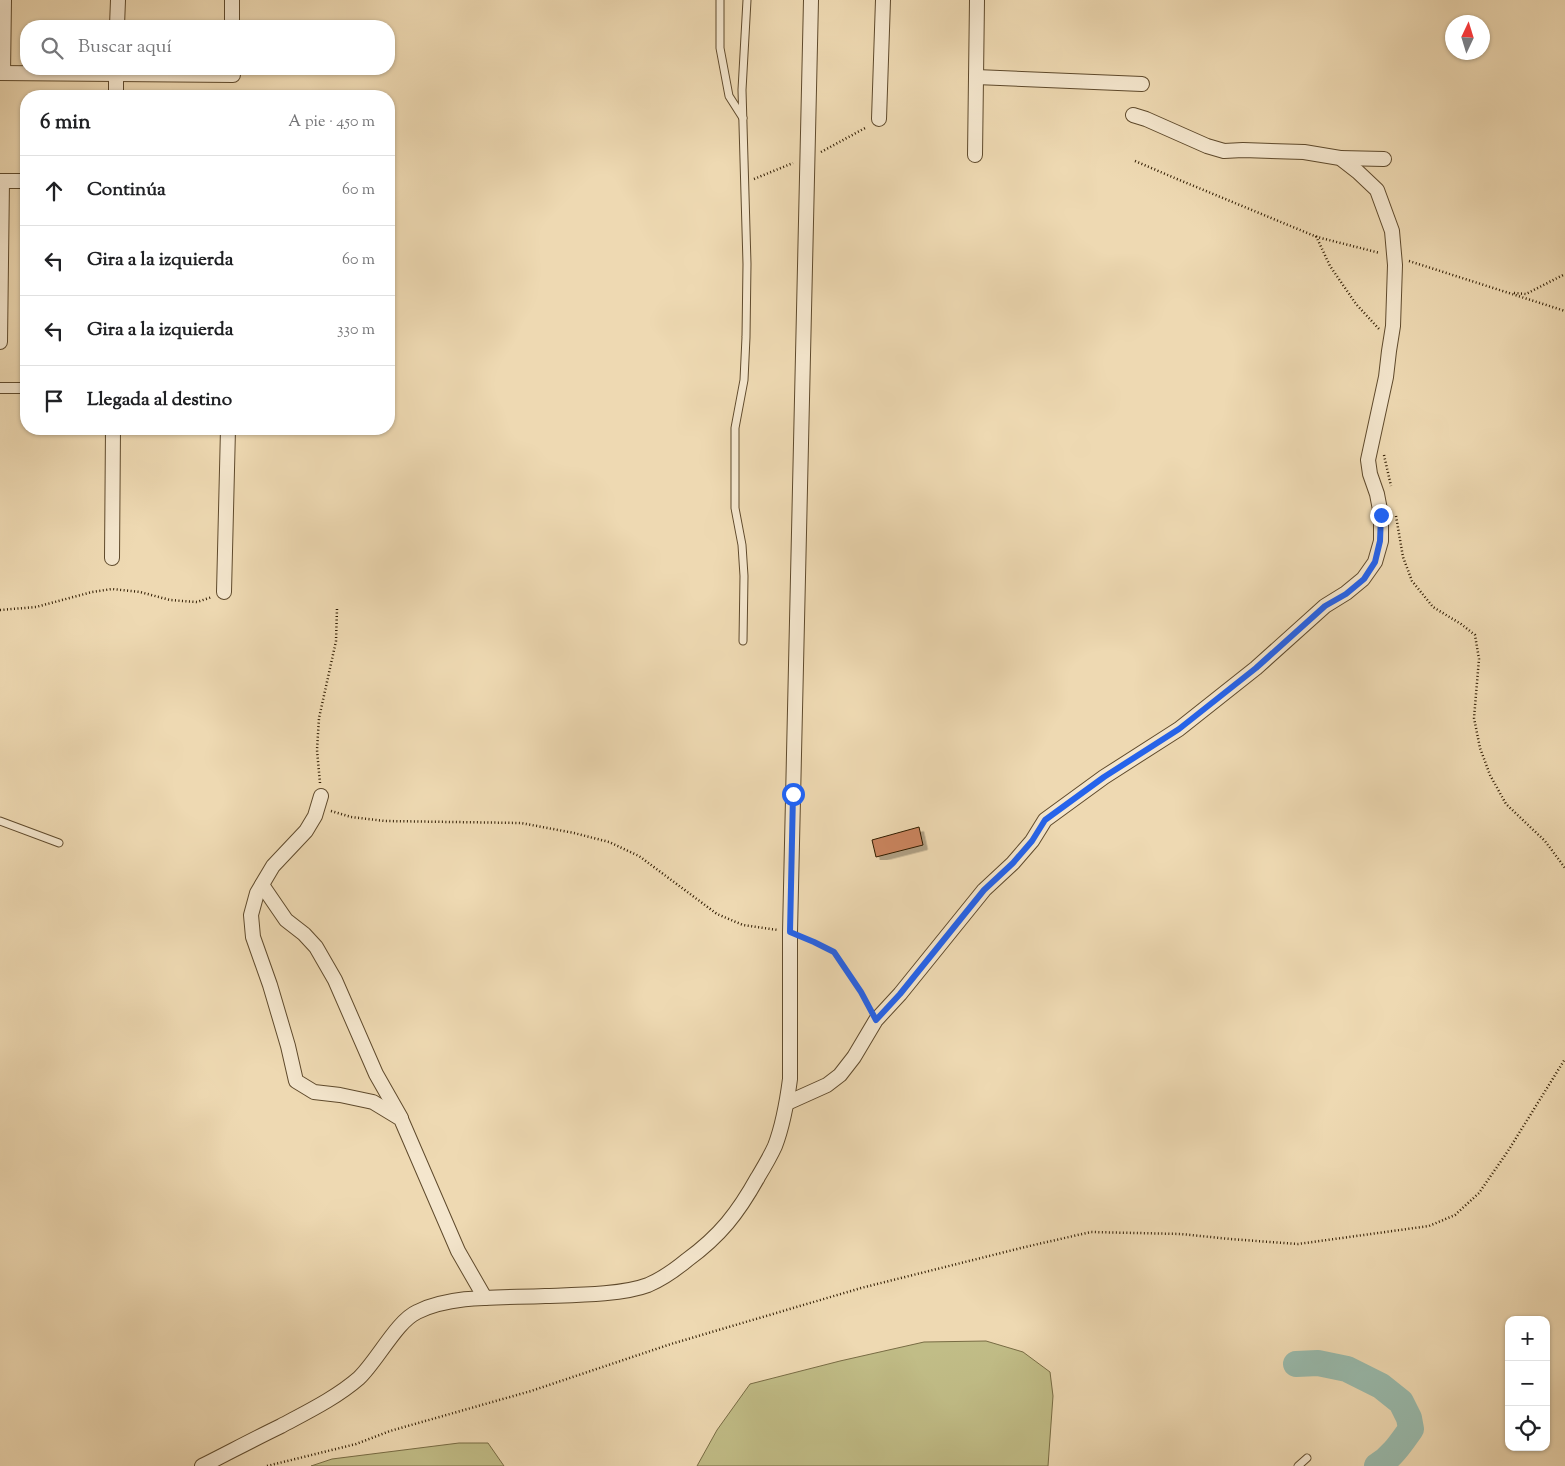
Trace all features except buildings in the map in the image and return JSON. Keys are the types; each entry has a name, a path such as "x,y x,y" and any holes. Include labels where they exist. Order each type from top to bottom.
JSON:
{"street":[{"path":"4,0 2,73 20,73"},
{"path":"117,20 118,0"},
{"path":"232,0 232,20"},
{"path":"202,1466 299,1416 334,1396 359,1378 414,1313 443,1303 485,1298 627,1290 646,1285 669,1273 705,1246 722,1230 747,1198 774,1147 787,1103 790,1079 790,932 811,0"},
{"path":"879,119 883,0"},
{"path":"975,155 978,0"},
{"path":"116,75 116,90"},
{"path":"976,77 1142,84"},
{"path":"1134,116 1146,119 1206,146 1224,151 1304,152 1340,158 1384,159"},
{"path":"787,1103 828,1085 840,1076 854,1057 876,1020 906,987 984,890 1013,863 1032,841 1045,820 1104,777 1179,729 1256,668 1325,606 1346,594 1364,579 1375,562 1380,541 1380,508 1368,460 1386,377 1393,326 1394,256 1392,231 1377,190 1340,158"},
{"path":"0,342 1,181 20,181"},
{"path":"0,388 20,388"},
{"path":"112,558 113,435"},
{"path":"224,592 228,435"},
{"path":"319,802 315,816 306,831 273,866 257,893 251,915 252,937 270,984 296,1081 314,1092 373,1102 401,1119"},
{"path":"262,885 286,920 304,934 316,947 335,980 376,1074 401,1119 458,1251 485,1298"}],"lane":[{"path":"720,0 720,48 729,96 744,118"},
{"path":"743,641 744,576 742,545 735,508 735,428 744,380 746,337 747,264 742,90 747,0"},
{"path":"0,821 59,843"},
{"path":"1298,1466 1308,1458"}],"path":[{"path":"1134,161 1316,236 1394,256 1445,274 1565,311"},
{"path":"1316,236 1330,266 1356,304 1378,328 1389,351"},
{"path":"1511,293 1526,294 1565,274"},
{"path":"1384,451 1391,487"},
{"path":"1396,514 1403,557 1412,581 1433,607 1475,635 1479,659 1474,718 1480,748 1490,775 1506,804 1545,841 1565,868"},
{"path":"0,610 36,607 112,589 140,592 170,600 197,602 224,592"},
{"path":"337,609 336,641 319,718 317,750 319,802 352,817 385,821 522,824 574,833 609,842 639,856 717,914 743,925 790,932 834,952 861,992 876,1020"},
{"path":"267,1466 356,1444 390,1431 531,1391 671,1344 860,1288 1091,1232 1182,1234 1298,1244 1429,1226 1455,1215 1479,1193 1508,1151 1565,1059"}],"shaded area":[{"path":"986,1341 1023,1352 1050,1372 1053,1396 1048,1466 697,1466 717,1430 750,1384 924,1342"},
{"path":"459,1443 488,1443 504,1466 311,1466 332,1459"}],"waterway":[{"path":"1296,1364 1318,1363 1347,1369 1381,1386 1401,1402 1409,1418 1411,1429 1392,1454 1377,1466"}],"route":[{"path":"793,794 790,932 834,952 849,972 876,1020 900,994 984,890 1013,863 1032,841 1045,820 1104,777 1179,729 1256,668 1325,606 1346,594 1364,579 1375,562 1380,541 1381,515"}]}
